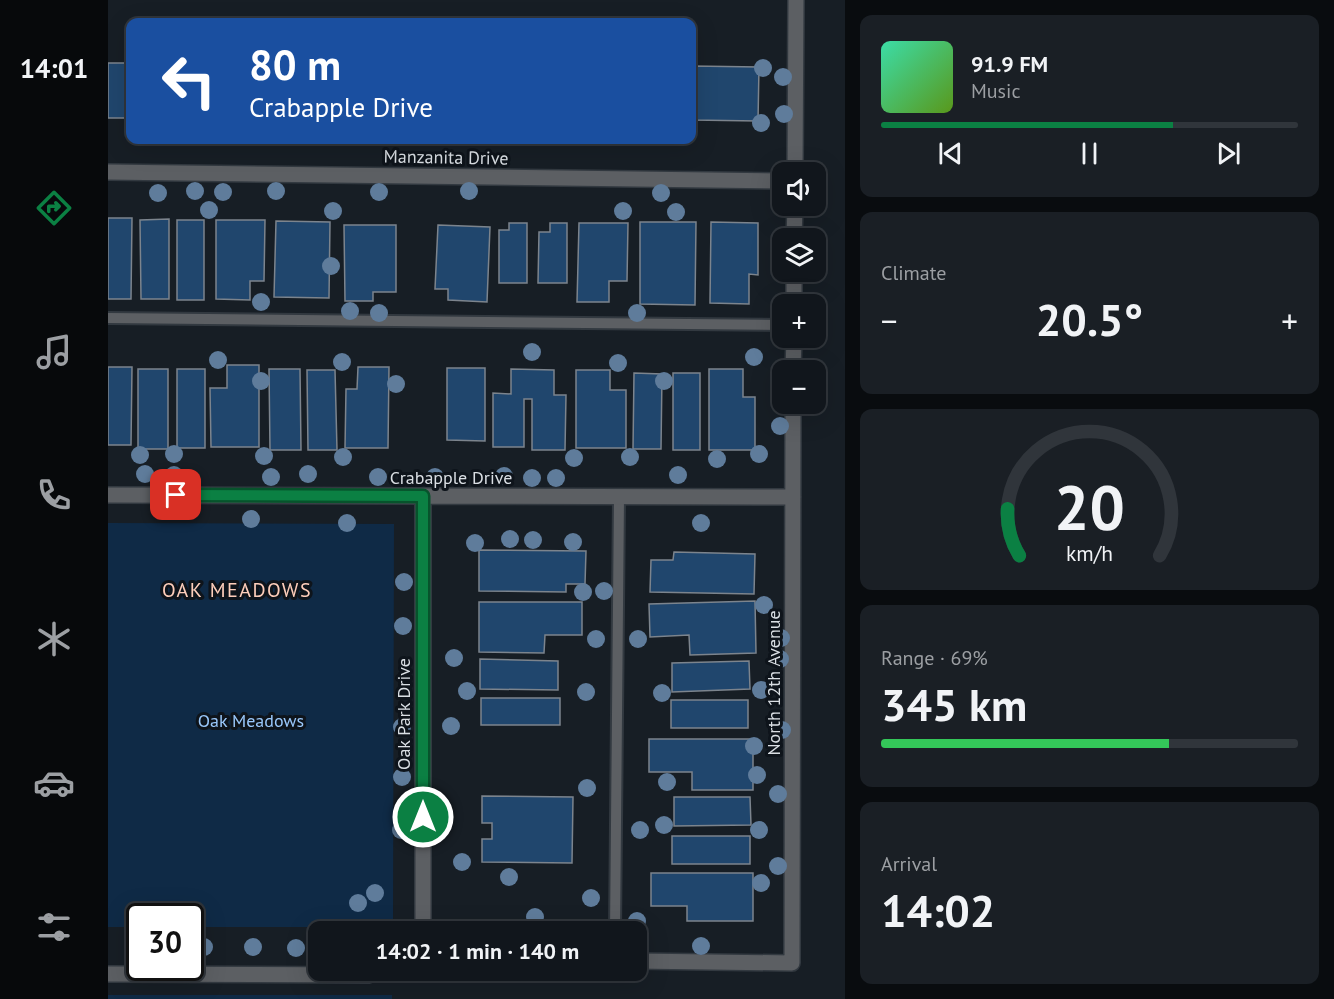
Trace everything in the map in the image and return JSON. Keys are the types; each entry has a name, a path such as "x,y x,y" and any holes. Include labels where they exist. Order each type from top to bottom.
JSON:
{"street":[{"path":"795,162 796,0"},
{"name":"Manzanita Drive","path":"108,172 772,181"},
{"name":"North 12th Avenue","path":"647,961 792,963 793,414"},
{"name":"Crabapple Drive","path":"108,495 793,497"},
{"name":"Oak Park Drive","path":"423,496 423,921"},
{"path":"108,974 308,975"}],"lane":[{"path":"108,318 772,325"},
{"path":"615,921 619,497"}],"green space":[{"name":"Oak Meadows","path":"108,523 394,524 393,921 308,921 308,927 204,927 204,903 126,903 126,927 108,927"},
{"path":"108,995 392,995 392,999 108,999"}],"building":[{"path":"108,63 126,63 126,118 108,118"},
{"path":"696,66 759,67 758,121 696,120"},
{"path":"108,218 132,218 131,299 108,299"},
{"path":"169,219 169,299 141,299 140,220"},
{"path":"177,220 204,220 204,300 177,300"},
{"path":"216,220 265,220 264,281 250,281 250,300 216,299"},
{"path":"276,221 330,222 329,298 274,297"},
{"path":"640,222 696,222 695,305 640,304"},
{"path":"711,222 758,223 758,275 749,274 749,304 710,303"},
{"path":"509,223 527,223 527,283 499,283 499,230 509,230"},
{"path":"550,223 567,223 567,283 538,283 539,232 550,232"},
{"path":"579,223 628,223 627,281 609,281 609,302 577,302"},
{"path":"344,225 396,225 396,292 373,292 373,301 345,301"},
{"path":"438,225 490,227 487,302 448,300 448,289 435,289"},
{"path":"227,365 259,365 259,447 211,447 210,388 227,388"},
{"path":"108,367 132,367 131,445 108,445"},
{"path":"358,367 389,367 388,448 345,448 346,389 357,389"},
{"path":"447,368 485,368 485,441 447,440"},
{"path":"138,369 168,369 168,449 138,449"},
{"path":"177,369 205,369 205,448 177,448"},
{"path":"269,369 300,369 301,450 270,450"},
{"path":"511,369 554,370 554,395 566,395 565,450 532,450 532,399 524,399 524,447 493,447 493,393 511,394"},
{"path":"709,369 743,369 743,397 755,397 755,450 709,450"},
{"path":"307,370 335,370 337,450 308,450"},
{"path":"576,370 610,370 610,390 626,390 626,448 576,448"},
{"path":"634,373 662,374 661,449 633,449"},
{"path":"673,373 700,373 700,450 673,450"},
{"path":"479,550 586,551 585,584 566,584 566,592 479,591"},
{"path":"674,552 755,554 754,594 650,592 651,560 673,560"},
{"path":"755,601 756,653 690,655 689,635 650,637 649,604"},
{"path":"479,602 582,602 582,635 545,635 544,653 479,652"},
{"path":"480,659 558,661 558,690 480,689"},
{"path":"749,661 750,689 672,692 672,663"},
{"path":"481,698 560,698 560,725 481,725"},
{"path":"671,700 748,700 748,728 671,728"},
{"path":"649,739 753,739 753,790 692,790 692,772 649,772"},
{"path":"482,796 573,797 572,863 482,862 482,839 492,839 492,823 482,823"},
{"path":"674,797 750,797 751,825 674,826"},
{"path":"672,836 750,836 750,864 672,864"},
{"path":"651,873 753,873 753,921 687,921 687,906 651,906"}],"district":[{"name":"OAK MEADOWS","path":"237,590"}],"route":[{"path":"176,495 423,496 423,817"}]}
